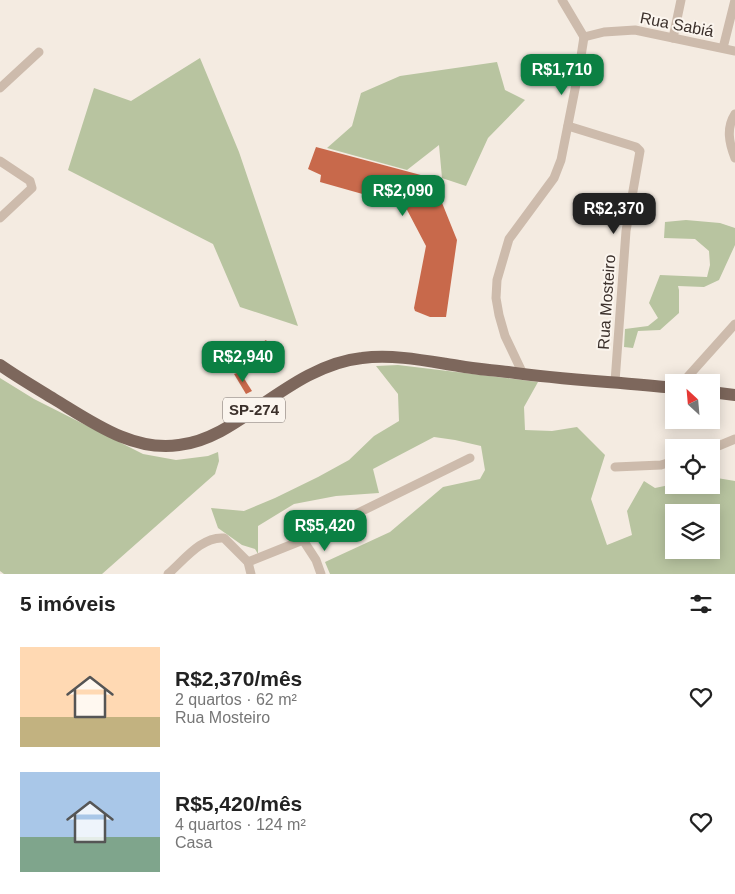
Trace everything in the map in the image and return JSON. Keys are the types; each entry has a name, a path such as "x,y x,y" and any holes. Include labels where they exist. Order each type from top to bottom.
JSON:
{"main road":[{"name":"SP-274","path":"0,365 109,432 129,440 161,446 180,445 217,433 318,370 361,358 421,359 524,374 665,387"},
{"path":"720,393 735,395"}],"street":[{"path":"524,374 505,336 498,315 496,298 497,280 509,239 554,178 561,160 584,37 562,0"},
{"path":"673,38 681,0"},
{"path":"722,48 735,0"},
{"name":"Rua Sabiá","path":"584,37 604,32 635,30 735,51"},
{"path":"0,88 39,52"},
{"path":"735,114 730,123 729,131 729,140 735,158"},
{"name":"Rua Mosteiro","path":"568,126 636,147 640,151 626,231 616,382"},
{"path":"0,218 32,188 30,181 2,166"},
{"path":"690,374 735,324"},
{"path":"720,445 735,439"},
{"path":"248,562 303,540 470,458"},
{"path":"615,467 665,464"},
{"path":"168,574 206,541 215,537 224,538 248,562 251,574"},
{"path":"303,540 316,560 321,574"}],"green space":[{"path":"200,58 239,152 298,326 240,307 213,244 68,170 94,88 131,101"},
{"path":"497,62 505,90 525,100 488,138 466,186 442,178 439,145 407,170 327,148 352,126 361,93 400,76"},
{"path":"686,220 720,223 735,228 735,245 719,280 704,287 678,286 679,313 660,330 638,331 633,348 624,347 625,329 648,326 658,318 649,303 660,275 707,277 710,265 709,251 695,239 664,238 665,222"},
{"path":"398,365 538,382 524,407 525,430 552,431 577,427 605,455 591,499 607,545 632,535 627,511 644,481 655,488 665,486 665,494 720,494 720,478 735,481 735,574 330,574 325,562 390,532 443,487 480,479 485,470 481,446 434,437 373,469 379,493 336,496 294,504 258,526 258,554 255,549 242,545 218,528 211,508 244,511 275,498 349,460 374,436 399,421 398,394 376,366"},
{"path":"0,378 34,399 143,454 176,460 208,456 218,452 219,461 215,474 102,574 4,574 0,571"}],"building":[{"path":"316,147 432,178 457,240 446,317 430,317 415,311 426,246 405,206 320,182 321,175 308,169"},
{"path":"266,340 280,361 268,369 253,348"},
{"path":"240,372 252,391 246,394 234,374"}]}
